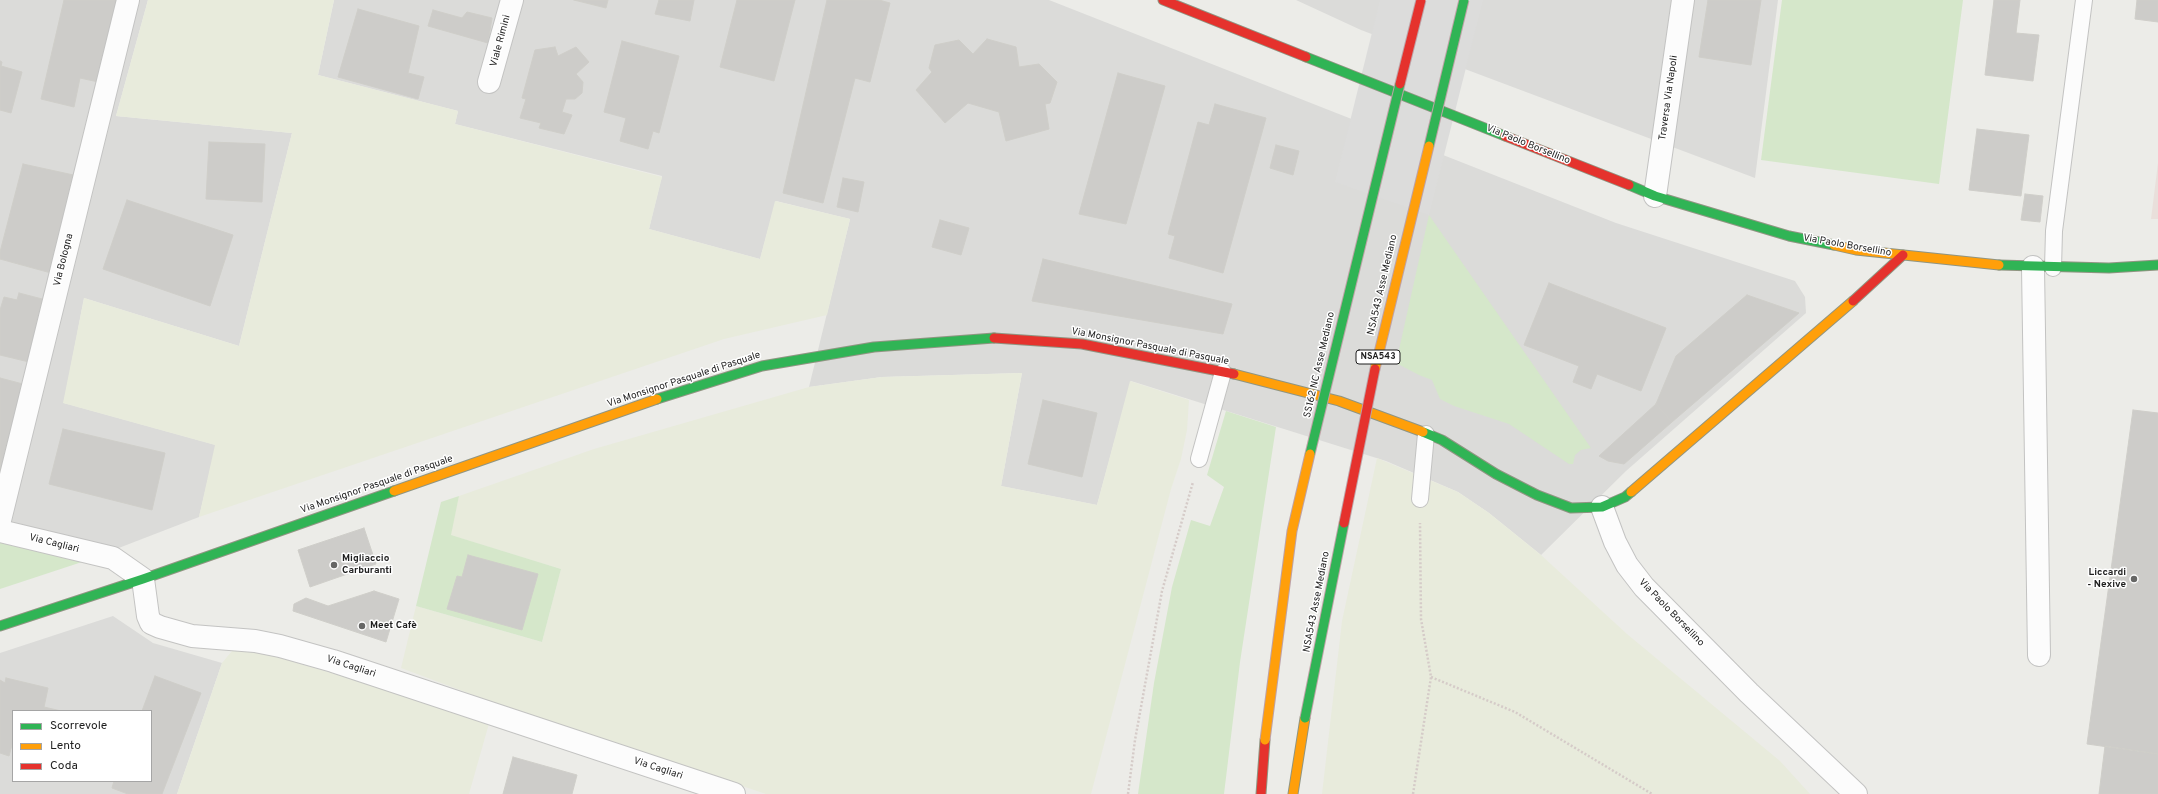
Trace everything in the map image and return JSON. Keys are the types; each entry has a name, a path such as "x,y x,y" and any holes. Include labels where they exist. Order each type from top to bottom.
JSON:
{"main road":[{"name":"Via Paolo Borsellino","path":"1163,0 1655,196 1824,244 1903,255 2043,267 2110,268 2158,265"},
{"name":"SS162 NC Asse Mediano","path":"1261,794 1265,740 1292,531 1329,371 1421,0"},
{"name":"NSA543 Asse Mediano","path":"1293,794 1305,718 1370,390 1464,0"},
{"name":"Via Paolo Borsellino","path":"1602,507 1625,497 1651,476 1865,291 1903,255"},
{"name":"Via Monsignor Pasquale di Pasquale","path":"0,626 143,579 634,406 762,366 874,347 988,338 1040,340 1082,344 1223,372 1339,401 1442,440 1496,474 1537,495 1571,508 1602,507"}],"street":[{"name":"Via Bologna","path":"0,520 128,0"},
{"name":"Viale Rimini","path":"489,82 512,0"},
{"name":"Traversa Via Napoli","path":"1655,196 1683,0"},
{"path":"2039,655 2043,267"},
{"name":"Via Paolo Borsellino","path":"1602,507 1615,542 1627,565 1644,587 1749,693 1856,794"},
{"name":"Via Cagliari","path":"0,531 113,558 143,579 148,616 151,623 160,627 192,636 255,641 280,646 333,661 734,794"}],"lane":[{"path":"2043,267 2054,230 2084,0"},
{"path":"1199,459 1223,372"},
{"path":"1420,499 1426,434"}],"path":[{"path":"1128,794 1135,740 1162,591 1199,459"},
{"path":"1413,794 1431,677 1421,619 1420,499"},
{"path":"1431,677 1515,712 1652,794"}],"shaded area":[{"path":"0,0 148,0 116,116 292,133 239,346 84,298 64,403 216,445 199,517 85,561 0,540"},
{"path":"148,0 334,0 318,75 458,111 455,124 662,177 649,229 760,259 775,201 850,219 827,315 724,339 199,517 215,445 63,403 84,298 239,346 292,133 116,116"},
{"path":"334,0 1049,0 1616,223 1795,281 1805,297 1806,313 1626,471 1541,555 1489,513 1458,492 1386,461 1131,381 1097,505 1001,486 1022,373 882,377 809,387 850,219 776,201 760,259 649,229 662,176 455,124 458,111 318,75"},
{"path":"1296,0 1778,0 1755,178 1361,30"},
{"path":"2158,163 2158,219 2151,219"},
{"path":"1022,373 1001,486 1097,505 1130,381 1189,400 1187,430 1181,459 1171,489 1091,794 766,794 519,712 401,668 416,606 542,642 561,569 450,535 459,496 594,449 809,387 882,377"},
{"path":"1377,458 1458,492 1489,513 1541,555 1627,634 1780,761 1810,794 1322,794 1342,621"},
{"path":"113,616 153,643 222,663 177,794 0,794 0,653"},
{"path":"237,645 490,720 469,794 177,794 222,663"}],"green space":[{"path":"1782,0 1963,0 1939,184 1761,160"},
{"path":"1429,215 1591,448 1581,450 1575,455 1573,464 1569,464 1509,424 1454,406 1440,399 1432,380 1396,363"},
{"path":"1226,411 1276,427 1240,662 1224,794 1138,794 1154,683 1172,587 1191,520 1210,526 1224,487 1207,475"},
{"path":"459,496 451,535 561,569 542,642 416,606 441,502"},
{"path":"0,540 85,561 0,589"}],"pier":[{"path":"1380,0 1483,0 1429,215 1335,182"}],"building":[{"path":"64,0 123,0 103,83 80,78 74,107 41,99"},
{"path":"574,0 608,0 606,8"},
{"path":"659,0 694,0 690,21 655,14"},
{"path":"737,0 795,0 774,81 720,67"},
{"path":"827,0 879,0 890,3 870,82 855,78 823,203 783,193"},
{"path":"1708,0 1761,0 1751,65 1699,57"},
{"path":"1994,0 2020,0 2016,33 2039,35 2033,81 1985,75"},
{"path":"2137,0 2158,0 2158,22 2135,19"},
{"path":"358,9 419,26 408,73 424,77 418,99 338,77"},
{"path":"433,10 462,18 467,12 492,18 488,43 428,26"},
{"path":"987,39 1016,47 1019,67 1039,64 1057,82 1050,103 1045,104 1049,129 1006,141 999,112 968,103 945,123 916,90 932,72 929,68 935,45 959,40 973,54"},
{"path":"622,41 679,56 659,133 653,131 648,149 620,141 626,118 604,112"},
{"path":"555,47 558,56 576,47 589,62 576,74 583,82 582,93 575,99 566,99 562,112 572,115 564,134 539,128 541,123 520,118 526,99 522,98 535,50"},
{"path":"0,61 2,62 1,66 22,72 11,113 0,110"},
{"path":"1118,73 1165,86 1126,224 1079,214"},
{"path":"1215,104 1266,118 1223,273 1169,258 1175,236 1168,234 1198,122 1209,125"},
{"path":"1977,129 2029,135 2021,196 1969,190"},
{"path":"209,142 265,144 262,202 206,199"},
{"path":"1276,145 1299,151 1293,175 1270,168"},
{"path":"23,164 78,176 51,273 0,259 0,252"},
{"path":"843,178 864,182 858,212 837,207"},
{"path":"2025,194 2043,196 2040,222 2021,220"},
{"path":"127,200 233,235 210,306 103,269"},
{"path":"940,220 969,228 961,255 932,247"},
{"path":"1043,259 1232,304 1223,334 1032,301"},
{"path":"1549,283 1666,328 1641,391 1597,374 1591,389 1573,382 1579,366 1524,345"},
{"path":"19,293 46,300 29,362 0,355 0,310 4,297 17,300"},
{"path":"1747,295 1799,313 1672,422 1656,404 1676,356"},
{"path":"0,378 23,384 0,478"},
{"path":"1043,400 1097,413 1082,477 1028,464"},
{"path":"1656,404 1672,422 1624,464 1608,461 1599,456"},
{"name":"Liccardi - Nexive","path":"2133,410 2158,413 2158,754 2087,744"},
{"path":"63,429 165,453 152,510 49,484"},
{"path":"364,528 376,564 310,587 298,550"},
{"path":"468,555 538,574 522,630 447,609 457,576 462,577"},
{"path":"374,591 399,599 386,642 293,611 294,604 306,598 328,606"},
{"path":"155,676 201,693 162,794 128,794 112,788 114,782 152,782 152,710 142,710"},
{"path":"6,678 48,688 44,707 57,710 12,710 12,745 9,756 0,753 0,680 5,683"},
{"path":"2105,746 2158,754 2158,794 2099,794"},
{"path":"513,757 577,775 572,794 503,794"}],"traffic: fast":[{"path":"1429,146 1464,0"},
{"path":"1306,57 1505,136"},
{"path":"1310,454 1400,84"},
{"path":"1629,185 1655,196 1789,236 1834,245"},
{"path":"1999,265 2109,268 2158,265"},
{"path":"657,399 762,366 874,347 994,338"},
{"path":"1423,432 1442,440 1496,474 1537,495 1571,508 1602,507 1625,497 1631,492"},
{"path":"0,626 143,579 394,491"},
{"path":"1305,718 1344,523"}],"traffic: slow":[{"path":"1375,369 1429,146"},
{"path":"1834,245 1856,250 1999,265"},
{"path":"1631,492 1853,301"},
{"path":"1234,374 1339,401 1423,432"},
{"path":"394,491 657,399"},
{"path":"1265,740 1292,531 1310,454"},
{"path":"1293,794 1305,718"}],"traffic: jam":[{"path":"1163,0 1306,57"},
{"path":"1400,84 1421,0"},
{"path":"1505,136 1629,185"},
{"path":"1853,301 1903,255"},
{"path":"994,338 1082,344 1234,374"},
{"path":"1344,523 1375,369"},
{"path":"1261,794 1265,740"}],"place":[{"name":"Migliaccio Carburanti","path":"334,565"},
{"name":"Liccardi - Nexive","path":"2134,579"},
{"name":"Meet Cafè","path":"362,626"}]}
